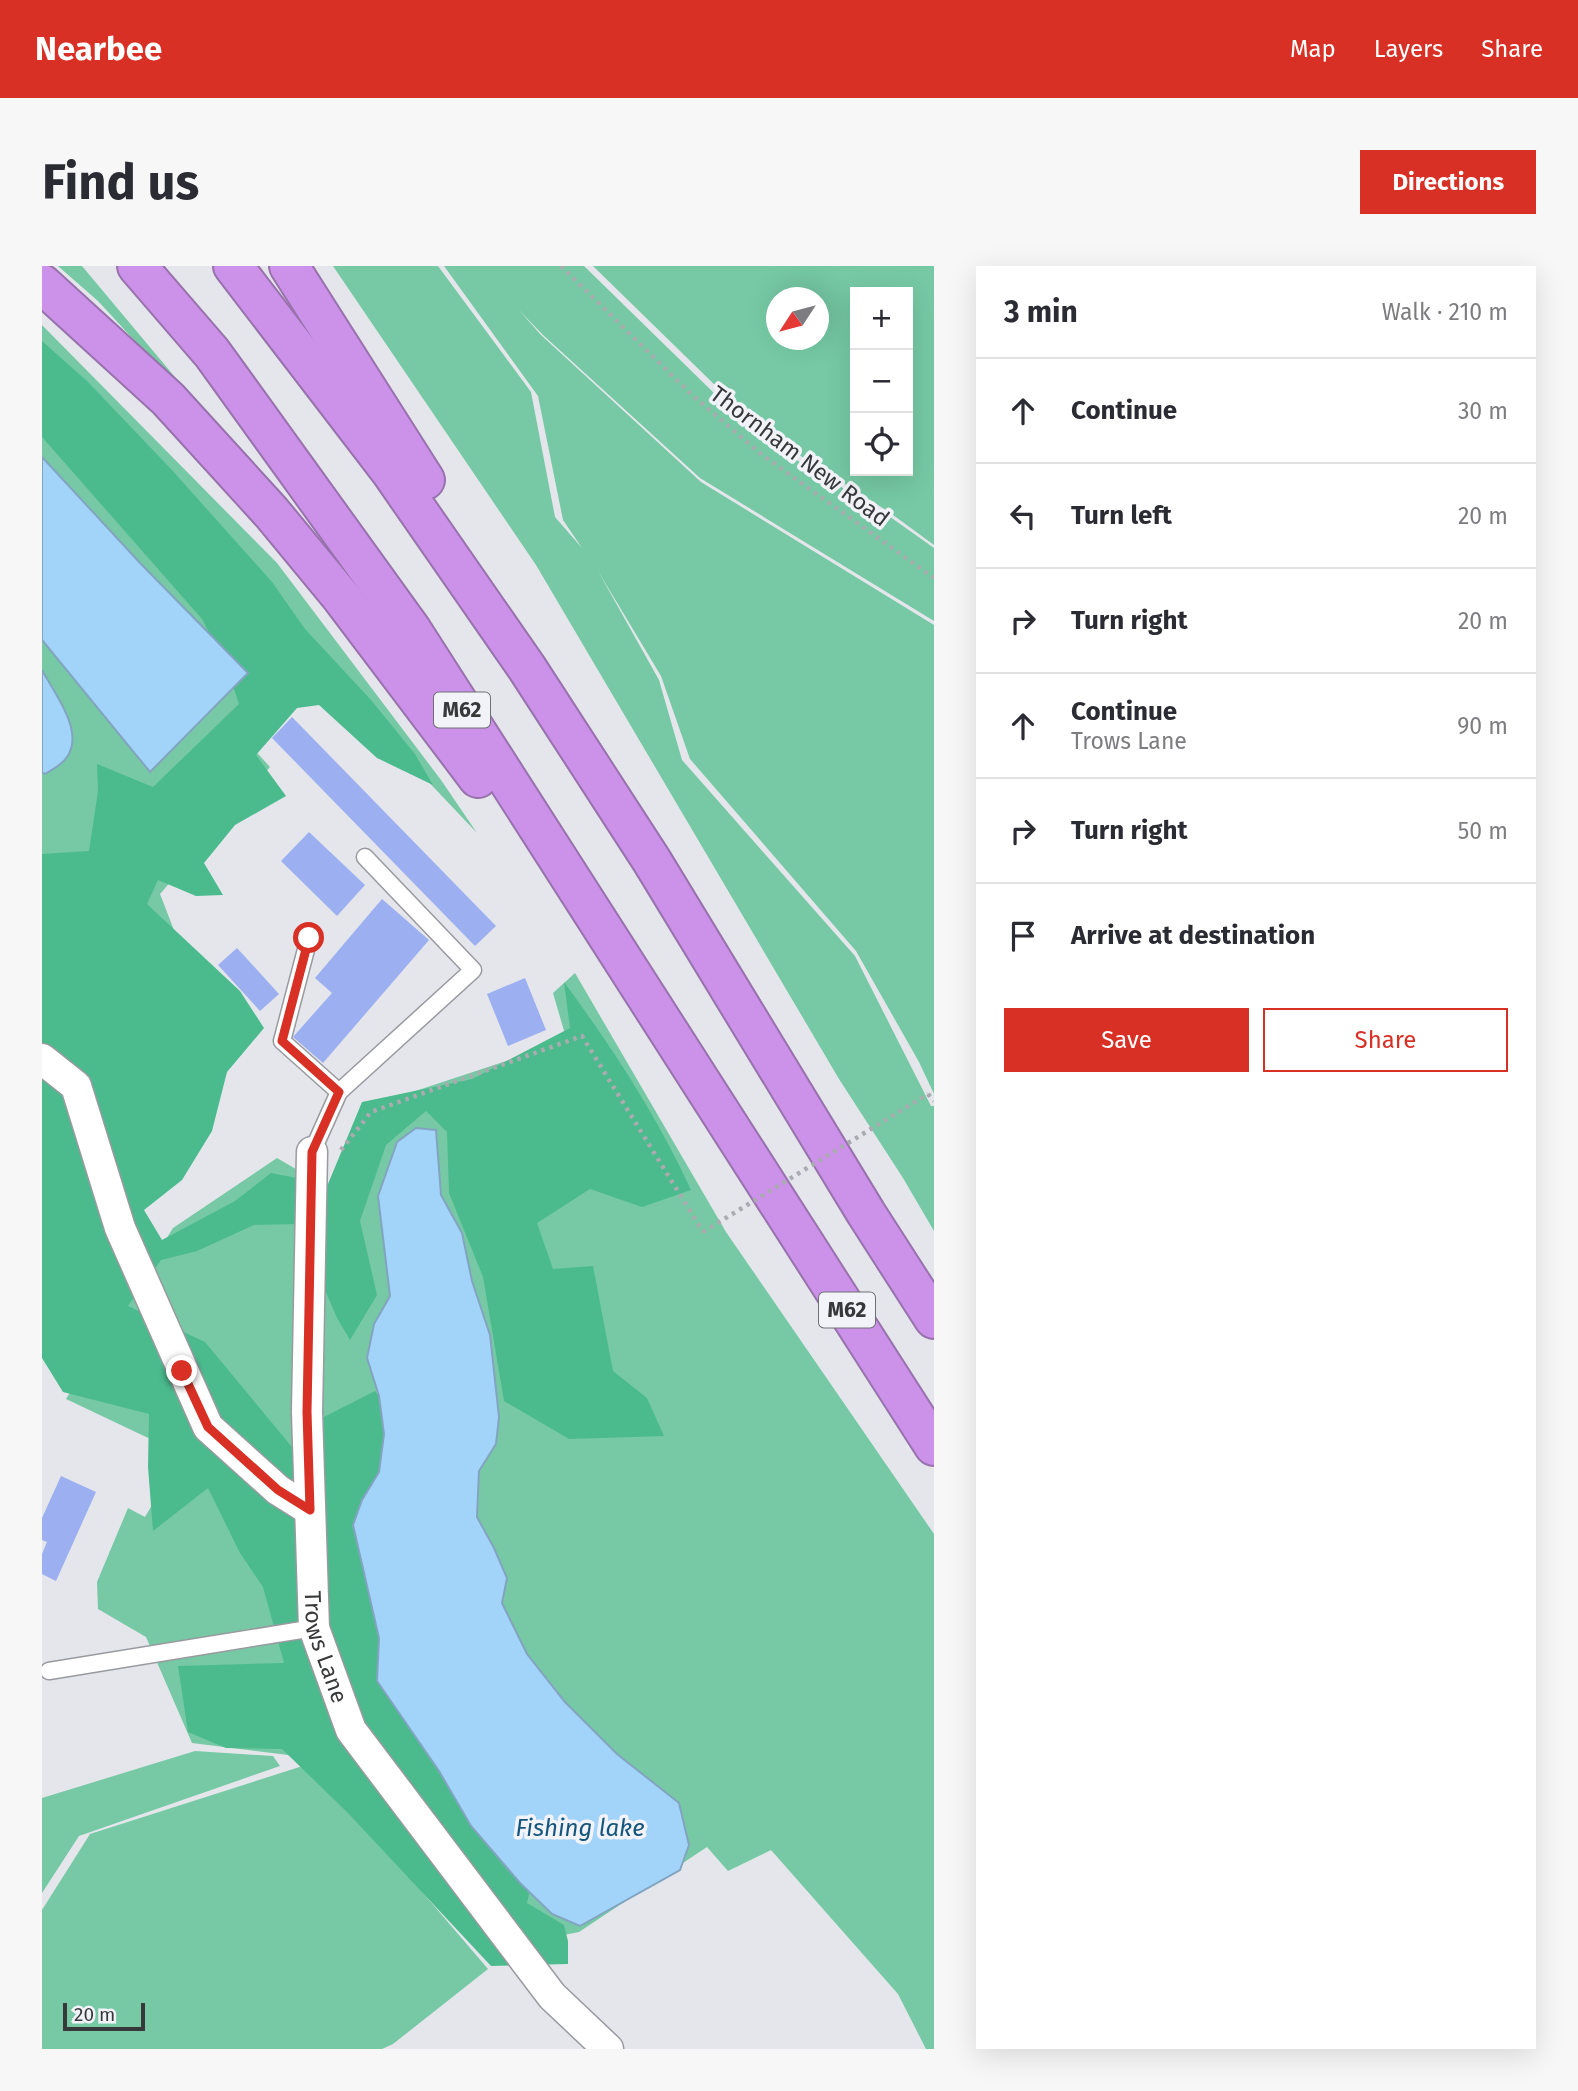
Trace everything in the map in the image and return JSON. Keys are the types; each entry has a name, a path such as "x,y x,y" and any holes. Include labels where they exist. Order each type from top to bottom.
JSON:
{"highway":[{"name":"M62","path":"137,266 212,353 411,629 934,1447"},
{"path":"233,266 391,472 527,668 652,861 859,1202 934,1319"},
{"path":"289,266 527,638 652,861"},
{"name":"M62","path":"42,284 168,399 271,512 342,597 469,765 760,1173"}],"street":[{"path":"42,1059 76,1086 120,1228 208,1427 278,1490 310,1510"},
{"name":"Trows Lane","path":"312,1152 307,1412 314,1628 351,1730 552,1996 608,2049"}],"lane":[{"path":"312,1152 339,1092 473,970 365,857"},
{"path":"309,938 282,1041 339,1092"},
{"path":"49,1671 314,1628"}],"path":[{"name":"Thornham New Road","path":"561,266 691,394 761,454 934,578"},
{"path":"312,1152 331,1162 371,1112 582,1036 703,1232 928,1094 934,1101"}],"green space":[{"path":"58,266 82,266 241,456 98,301"},
{"path":"333,266 438,266 531,392 555,517 582,548 563,520 538,396 444,266 584,266 760,438 886,514 934,548 934,621 700,478 518,309 541,335 701,482 934,625 934,1094 919,1062 856,951 690,759 661,676 598,571 659,680 682,760 855,956 931,1106 934,1106 934,1231 839,1079 536,565"},
{"path":"593,266 934,266 934,545 889,512 763,432"},
{"path":"42,325 277,563 441,780 477,833 312,659 239,733 270,767 160,894 184,956 42,1017"},
{"path":"42,341 87,381 171,469 272,582 305,629 371,700 415,754 433,785 377,758 319,705 297,708 256,755 286,796 235,825 204,863 223,895 196,896 158,880 147,904 240,991 264,1028 227,1072 212,1131 182,1180 144,1210 162,1240 235,1201 271,1173 328,1184 362,1102 472,1079 570,1028 564,982 633,1083 664,1135 691,1190 642,1207 590,1189 537,1223 553,1269 593,1266 613,1371 647,1398 664,1436 569,1439 504,1401 483,1277 449,1193 447,1132 426,1111 386,1145 360,1221 377,1295 350,1340 337,1318 297,1224 254,1225 197,1251 161,1260 128,1306 205,1342 292,1447 324,1469 324,1417 375,1391 398,1420 368,1500 535,1867 527,1903 564,1925 568,1941 568,1964 491,1966 347,1812 282,1749 226,1748 188,1732 178,1666 284,1663 263,1587 240,1553 208,1488 153,1531 148,1467 149,1414 63,1392 42,1358 42,854 89,851 98,791 97,764 153,787 239,704 227,668 202,619 42,437"},
{"path":"575,973 726,1232 934,1534 934,2049 926,2049 898,1994 771,1850 728,1871 707,1847 579,1932 538,1940 320,1759 192,1743 146,1637 98,1609 97,1582 128,1508 145,1517 182,1454 66,1399 173,1228 277,1158 335,1192 367,1107 567,1041 553,993"},
{"path":"195,1751 273,1756 280,1766 79,1836 42,1893 42,1798"},
{"path":"312,1763 488,1969 393,2044 382,2049 42,2049 42,1910 90,1834"}],"water":[{"path":"42,457 141,564 248,673 150,772 42,640"},
{"path":"42,670 66,712 72,736 72,747 67,757 45,774 42,772"},
{"name":"Fishing lake","path":"416,1128 436,1130 441,1195 462,1233 472,1281 490,1335 499,1417 496,1444 479,1471 477,1517 507,1578 502,1603 527,1654 565,1702 617,1754 679,1803 689,1845 680,1870 580,1926 552,1914 520,1883 471,1826 439,1771 377,1681 379,1638 353,1525 362,1500 379,1472 384,1434 379,1396 367,1358 374,1324 390,1296 378,1196 397,1142"}],"building":[{"path":"292,717 496,926 475,946 272,738"},
{"path":"309,832 365,885 337,916 281,861"},
{"path":"382,899 429,940 323,1063 293,1037 332,993 315,978"},
{"path":"237,948 279,994 260,1011 218,965"},
{"path":"525,978 546,1030 508,1046 487,994"},
{"path":"61,1476 96,1492 56,1581 42,1574 42,1554 47,1542 42,1540 42,1518"}],"route":[{"path":"182,1371 208,1427 278,1490 310,1510 307,1412 312,1152 339,1092 282,1041 309,938"}]}
